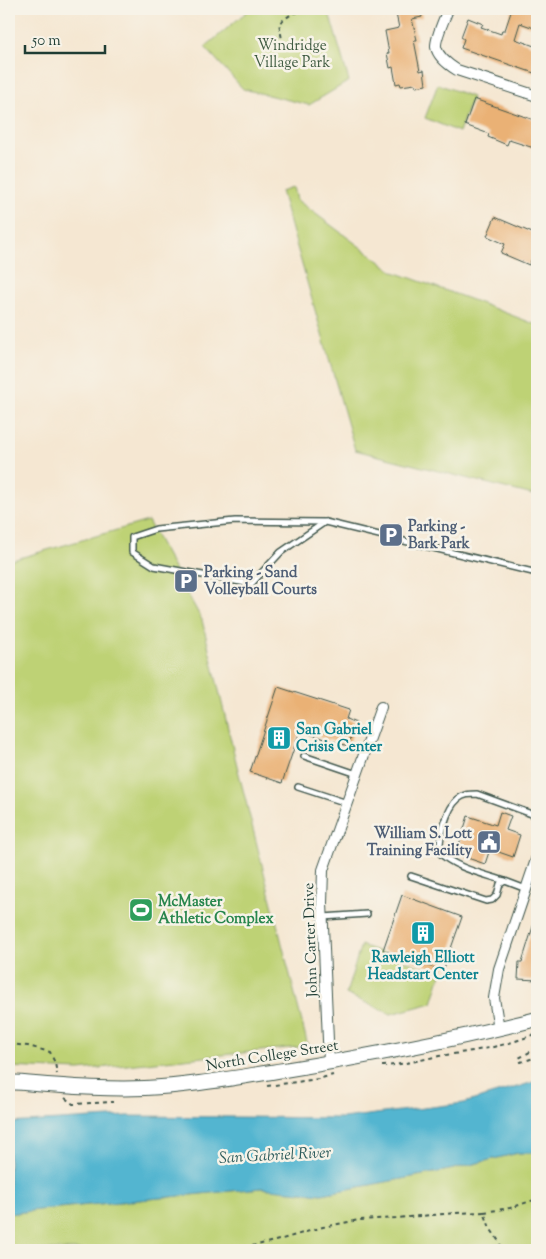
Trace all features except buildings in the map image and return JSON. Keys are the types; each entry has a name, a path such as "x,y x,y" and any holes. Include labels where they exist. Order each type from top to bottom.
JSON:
{"street":[{"path":"448,9 437,38 436,47 448,64 457,70 537,96"},
{"name":"John Carter Drive","path":"329,1063 323,870 381,707"},
{"path":"499,1029 494,998 499,969 537,857"},
{"name":"North College Street","path":"9,1082 87,1088 145,1088 219,1080 329,1063 419,1046 537,1019"}],"lane":[{"path":"325,522 281,552 251,584 154,566 132,552 132,537 156,529 235,521 325,522 537,573"},
{"path":"304,756 357,774"},
{"path":"298,788 347,803"},
{"path":"526,889 455,864 439,852 444,826 451,807 459,798 468,794 478,794 537,816"},
{"path":"411,876 486,901 492,900 500,884 505,881"},
{"path":"323,917 367,914"}],"path":[{"path":"283,45 280,23 293,13 322,9"},
{"path":"537,1048 519,1058 521,1062 537,1057"},
{"path":"188,1250 202,1248 239,1249 323,1227 359,1220 456,1212 484,1212 510,1208 537,1199"},
{"path":"484,1212 501,1248"}],"green space":[{"name":"Windridge Village Park","path":"250,9 328,9 349,81 309,105 243,89 205,47"},
{"path":"438,84 472,97 459,132 425,118"},
{"path":"294,187 297,200 394,272 537,325 537,496 355,450 281,191"},
{"name":"McMaster Athletic Complex","path":"148,521 202,620 308,1046 79,1070 9,1067 9,561"},
{"path":"361,945 441,974 432,1003 391,1014 346,994"},
{"path":"518,1153 537,1153 537,1250 9,1250 9,1214 261,1188 322,1194 449,1170"}],"water":[{"name":"San Gabriel River","path":"537,1081 537,1153 518,1153 449,1170 322,1194 261,1188 9,1214 9,1123 127,1116 343,1118 464,1103"}],"place":[{"name":"Parking - Bark Park","path":"391,535"},
{"name":"Parking - Sand Volleyball Courts","path":"186,581"},
{"name":"San Gabriel Crisis Center","path":"279,738"},
{"name":"William S. Lott Training Facility","path":"489,842"},
{"name":"McMaster Athletic Complex","path":"141,910"},
{"name":"Rawleigh Elliott Headstart Center","path":"423,933"}]}
